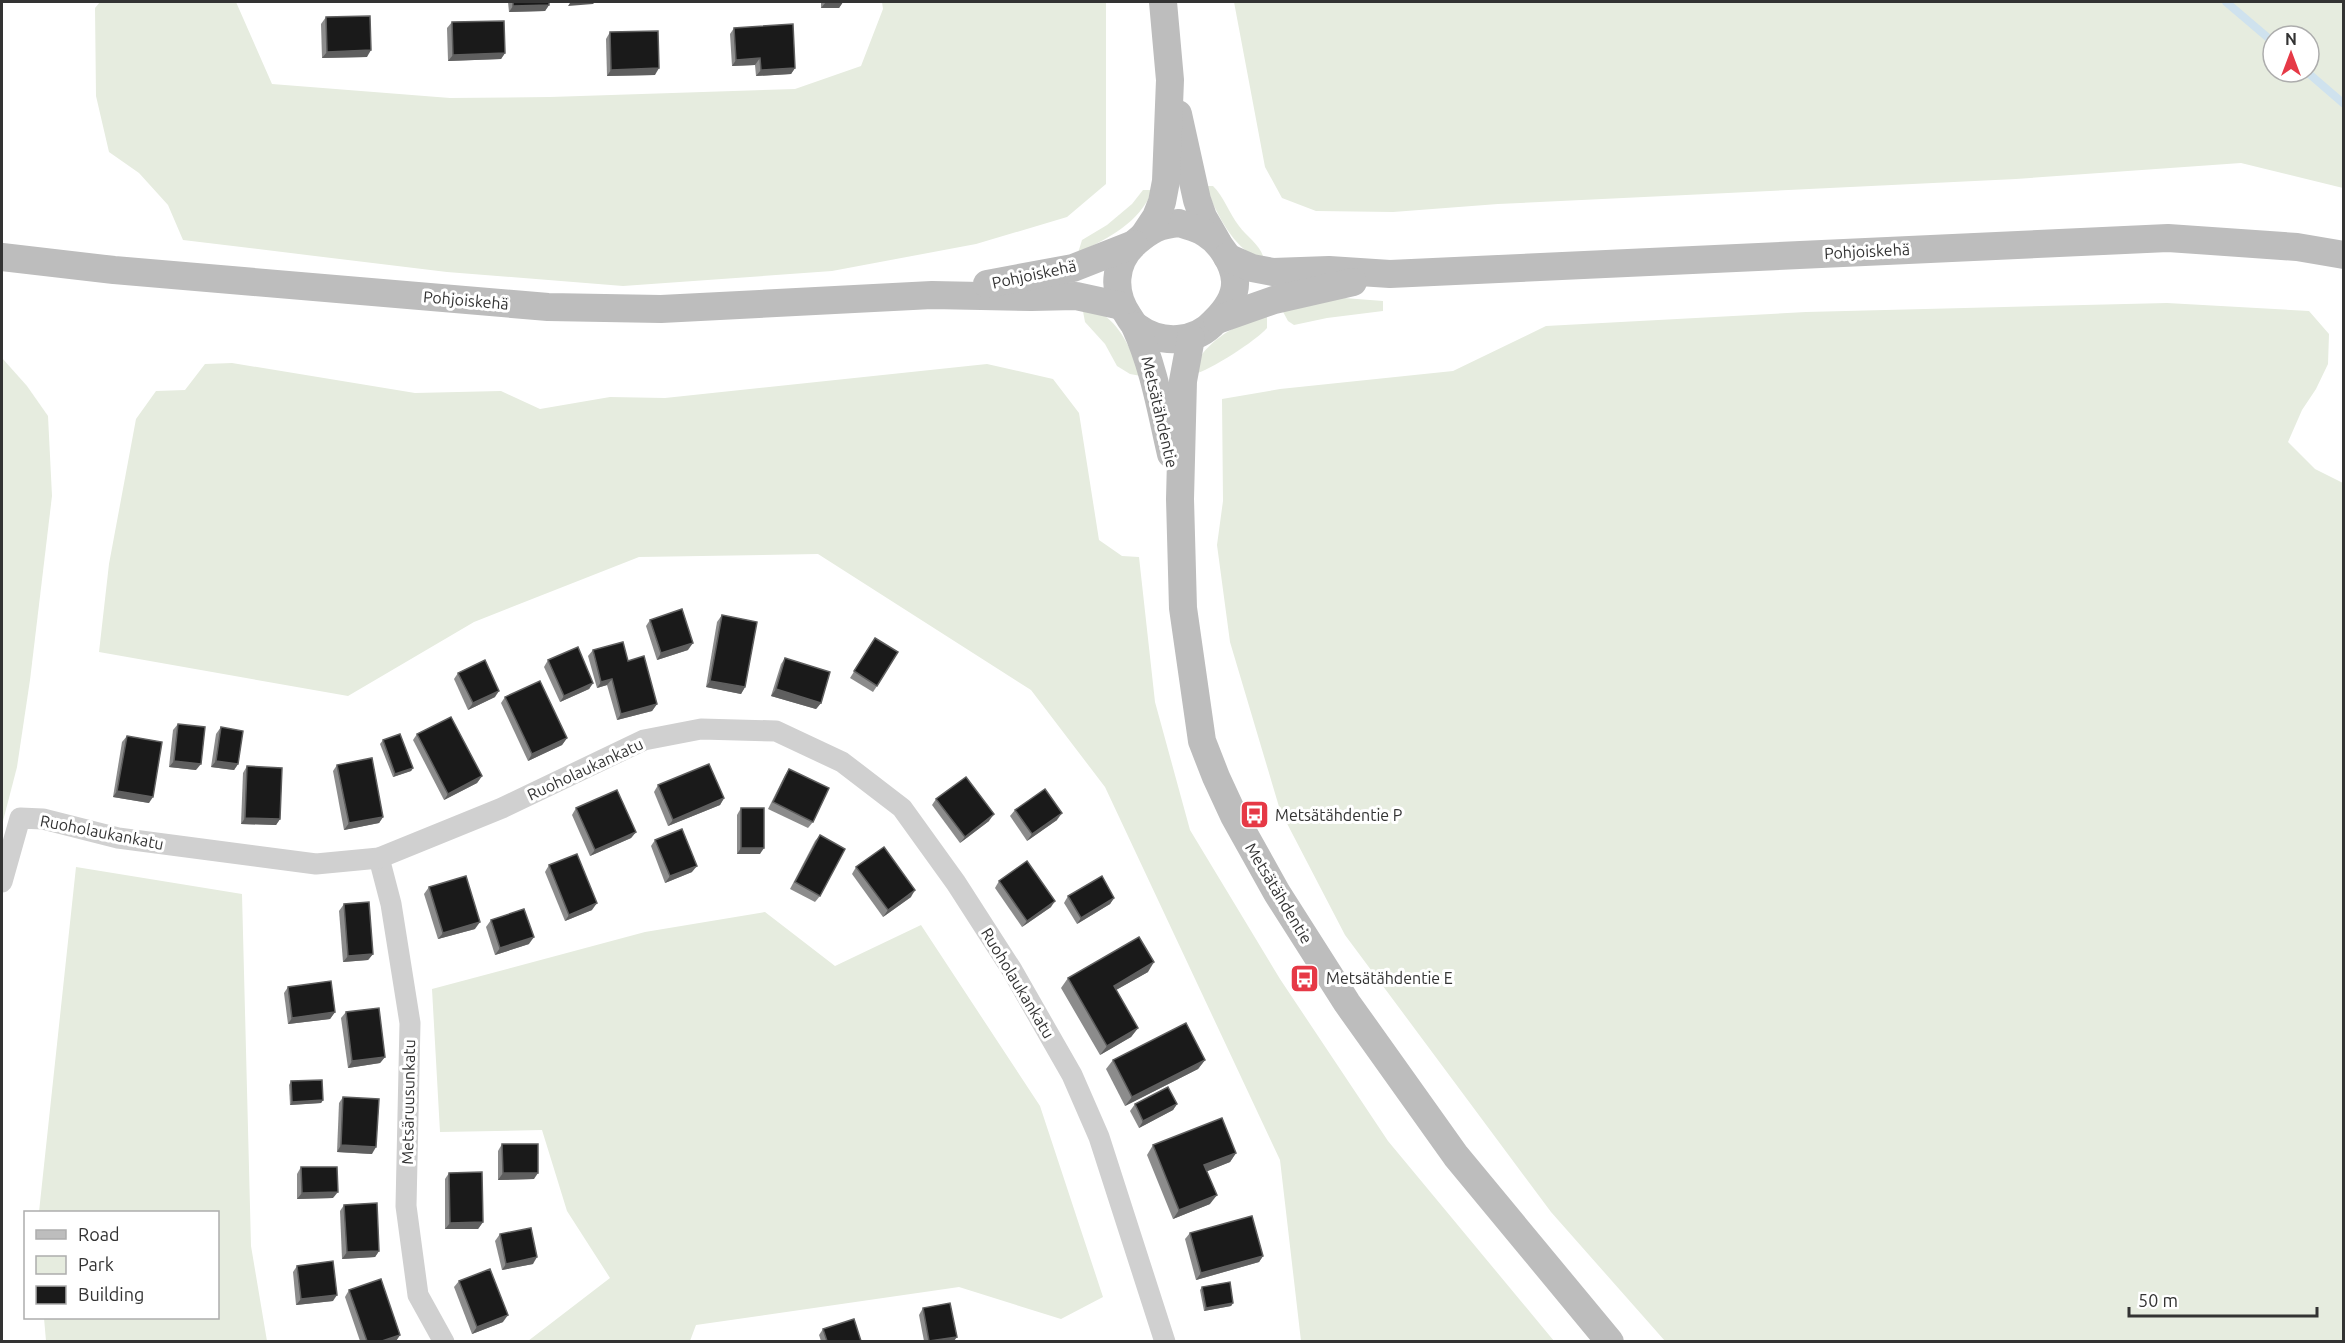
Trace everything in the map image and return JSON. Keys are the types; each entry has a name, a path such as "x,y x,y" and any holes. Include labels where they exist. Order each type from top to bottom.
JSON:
{"main road":[{"path":"1139,240 1159,210 1166,181 1170,80 1163,2"},
{"path":"1170,80 1197,200 1203,218 1223,250 1235,282 1230,302 1217,320 1205,332 1191,338 1172,340 1152,335 1129,316 1117,287 1118,269 1127,251 1160,225 1179,223 1204,232 1223,250"},
{"name":"Pohjoiskehä","path":"1223,250 1252,268 1273,272 1329,270 1390,274 2168,238 2297,247 2343,255"},
{"name":"Pohjoiskehä","path":"932,295 1073,268 1139,240"},
{"name":"Pohjoiskehä","path":"2,257 114,270 548,307 661,309 932,295 1076,296 1129,316"},
{"name":"Pohjoiskehä","path":"1217,320 1274,300 1390,274"},
{"name":"Metsätähdentie","path":"1129,316 1144,346 1155,381 1180,499"},
{"name":"Metsätähdentie","path":"1191,338 1183,381 1180,499 1183,608 1202,741 1216,777 1234,816 1277,893 1347,1003 1449,1146 1610,1341"}],"street":[{"name":"Ruoholaukankatu","path":"2,882 21,818 44,819 118,838 316,864 379,858 502,808 644,740 701,729 776,731 842,762 902,808 956,883 1012,970 1072,1076 1099,1137 1165,1341"},
{"name":"Metsäruusunkatu","path":"379,858 391,904 410,1023 406,1206 418,1294 444,1341"}],"green space":[{"path":"100,2 236,2 272,84 450,98 795,89 861,66 883,9 882,2 1106,2 1106,184 1067,217 976,244 832,271 623,286 447,272 183,240 168,205 139,173 109,152 96,96 95,8"},
{"path":"1234,2 2343,2 2343,188 2241,163 2016,179 1498,204 1393,212 1316,211 1282,198 1265,167"},
{"path":"1205,186 1213,186 1217,190 1239,226 1260,250 1264,260 1243,248 1227,230"},
{"path":"1143,190 1153,190 1147,202 1131,221 1112,235 1078,253 1082,240 1107,225 1132,204"},
{"path":"1331,297 1383,301 1383,311 1294,325 1288,321 1281,308"},
{"path":"2167,303 2309,311 2329,334 2328,364 2316,389 2302,410 2288,442 2315,469 2343,483 2343,1341 1665,1341 1551,1212 1345,935 1280,810 1230,642 1217,545 1223,501 1222,399 1280,389 1453,371 1546,326 1806,312"},
{"path":"1082,306 1100,313 1114,324 1130,349 1141,376 1130,374 1117,366 1105,344 1085,322"},
{"path":"1267,313 1267,328 1262,333 1221,361 1194,374 1203,353 1216,340 1241,324"},
{"path":"2,358 27,386 48,416 52,496 17,767 2,825"},
{"path":"232,363 415,393 501,391 540,409 610,397 665,398 987,364 1053,379 1079,413 1099,540 1122,556 1139,557 1155,702 1190,830 1280,979 1388,1141 1554,1341 1301,1341 1280,1160 1105,787 1031,690 818,554 639,557 474,622 348,696 99,652 109,564 136,419 156,391 185,390 205,364"},
{"path":"76,867 242,894 251,1246 267,1341 46,1341 44,1319 219,1319 219,1211 39,1211"},
{"path":"765,912 835,966 921,925 1040,1106 1103,1297 1061,1319 959,1287 696,1325 690,1341 528,1341 610,1278 567,1211 542,1130 440,1132 432,989 645,932"}],"building":[{"path":"513,2 549,2 549,5 513,6"},
{"path":"370,16 371,50 327,52 326,17"},
{"path":"504,21 505,53 453,55 452,22"},
{"path":"793,24 795,68 761,70 760,58 736,60 734,28"},
{"path":"658,31 659,68 611,70 610,32"},
{"path":"682,609 693,643 661,653 650,620"},
{"path":"722,615 757,622 745,687 710,681"},
{"path":"875,638 898,652 877,686 854,671"},
{"path":"623,642 628,661 644,656 657,704 621,714 612,679 601,682 593,650"},
{"path":"578,647 593,683 564,696 548,660"},
{"path":"785,658 830,672 821,703 776,689"},
{"path":"485,660 499,691 473,703 458,673"},
{"path":"540,681 567,738 532,754 505,697"},
{"path":"451,717 482,776 448,794 417,734"},
{"path":"178,724 205,727 201,764 174,761"},
{"path":"221,727 243,731 238,764 216,761"},
{"path":"400,734 413,768 395,774 383,740"},
{"path":"127,736 162,742 153,797 117,791"},
{"path":"372,758 383,817 349,823 337,765"},
{"path":"709,764 724,798 673,820 658,785"},
{"path":"247,766 282,768 280,819 245,818"},
{"path":"789,769 829,788 813,822 773,802"},
{"path":"966,777 994,814 965,837 936,799"},
{"path":"1045,789 1062,813 1032,834 1015,810"},
{"path":"617,790 636,832 595,850 576,808"},
{"path":"741,808 764,808 764,848 741,848"},
{"path":"682,829 697,866 670,876 655,840"},
{"path":"820,835 845,849 820,896 795,882"},
{"path":"884,847 915,890 888,910 856,867"},
{"path":"577,854 597,903 569,915 549,865"},
{"path":"1027,861 1055,901 1027,921 999,881"},
{"path":"466,876 480,922 443,933 429,887"},
{"path":"1102,876 1114,898 1081,918 1068,896"},
{"path":"369,902 373,954 348,956 344,904"},
{"path":"524,909 534,937 500,948 491,920"},
{"path":"1139,937 1154,962 1114,986 1138,1028 1107,1046 1068,978"},
{"path":"331,981 335,1012 292,1018 288,987"},
{"path":"379,1008 385,1057 352,1061 346,1012"},
{"path":"1186,1023 1205,1060 1132,1097 1113,1060"},
{"path":"322,1080 323,1100 292,1102 291,1081"},
{"path":"1168,1087 1177,1104 1143,1121 1135,1104"},
{"path":"343,1097 379,1099 376,1147 341,1145"},
{"path":"1222,1118 1236,1153 1204,1165 1217,1195 1179,1210 1153,1145"},
{"path":"502,1144 538,1144 538,1173 503,1173"},
{"path":"301,1167 337,1167 338,1192 302,1193"},
{"path":"482,1172 483,1222 450,1223 449,1173"},
{"path":"377,1203 379,1251 347,1252 344,1205"},
{"path":"1252,1216 1263,1256 1201,1273 1190,1233"},
{"path":"531,1228 537,1257 506,1264 500,1234"},
{"path":"333,1261 337,1295 301,1299 297,1266"},
{"path":"490,1269 508,1315 477,1327 459,1281"},
{"path":"381,1279 400,1335 382,1341 367,1341 349,1290"},
{"path":"1230,1282 1233,1303 1206,1308 1202,1287"},
{"path":"950,1303 957,1337 929,1341 923,1308"},
{"path":"854,1319 861,1341 827,1341 823,1329"}],"waterway":[{"path":"2226,2 2261,32"},
{"path":"2321,84 2344,104"}],"place":[{"name":"Metsätähdentie P","path":"1254,815"},
{"name":"Metsätähdentie E","path":"1305,978"}]}
